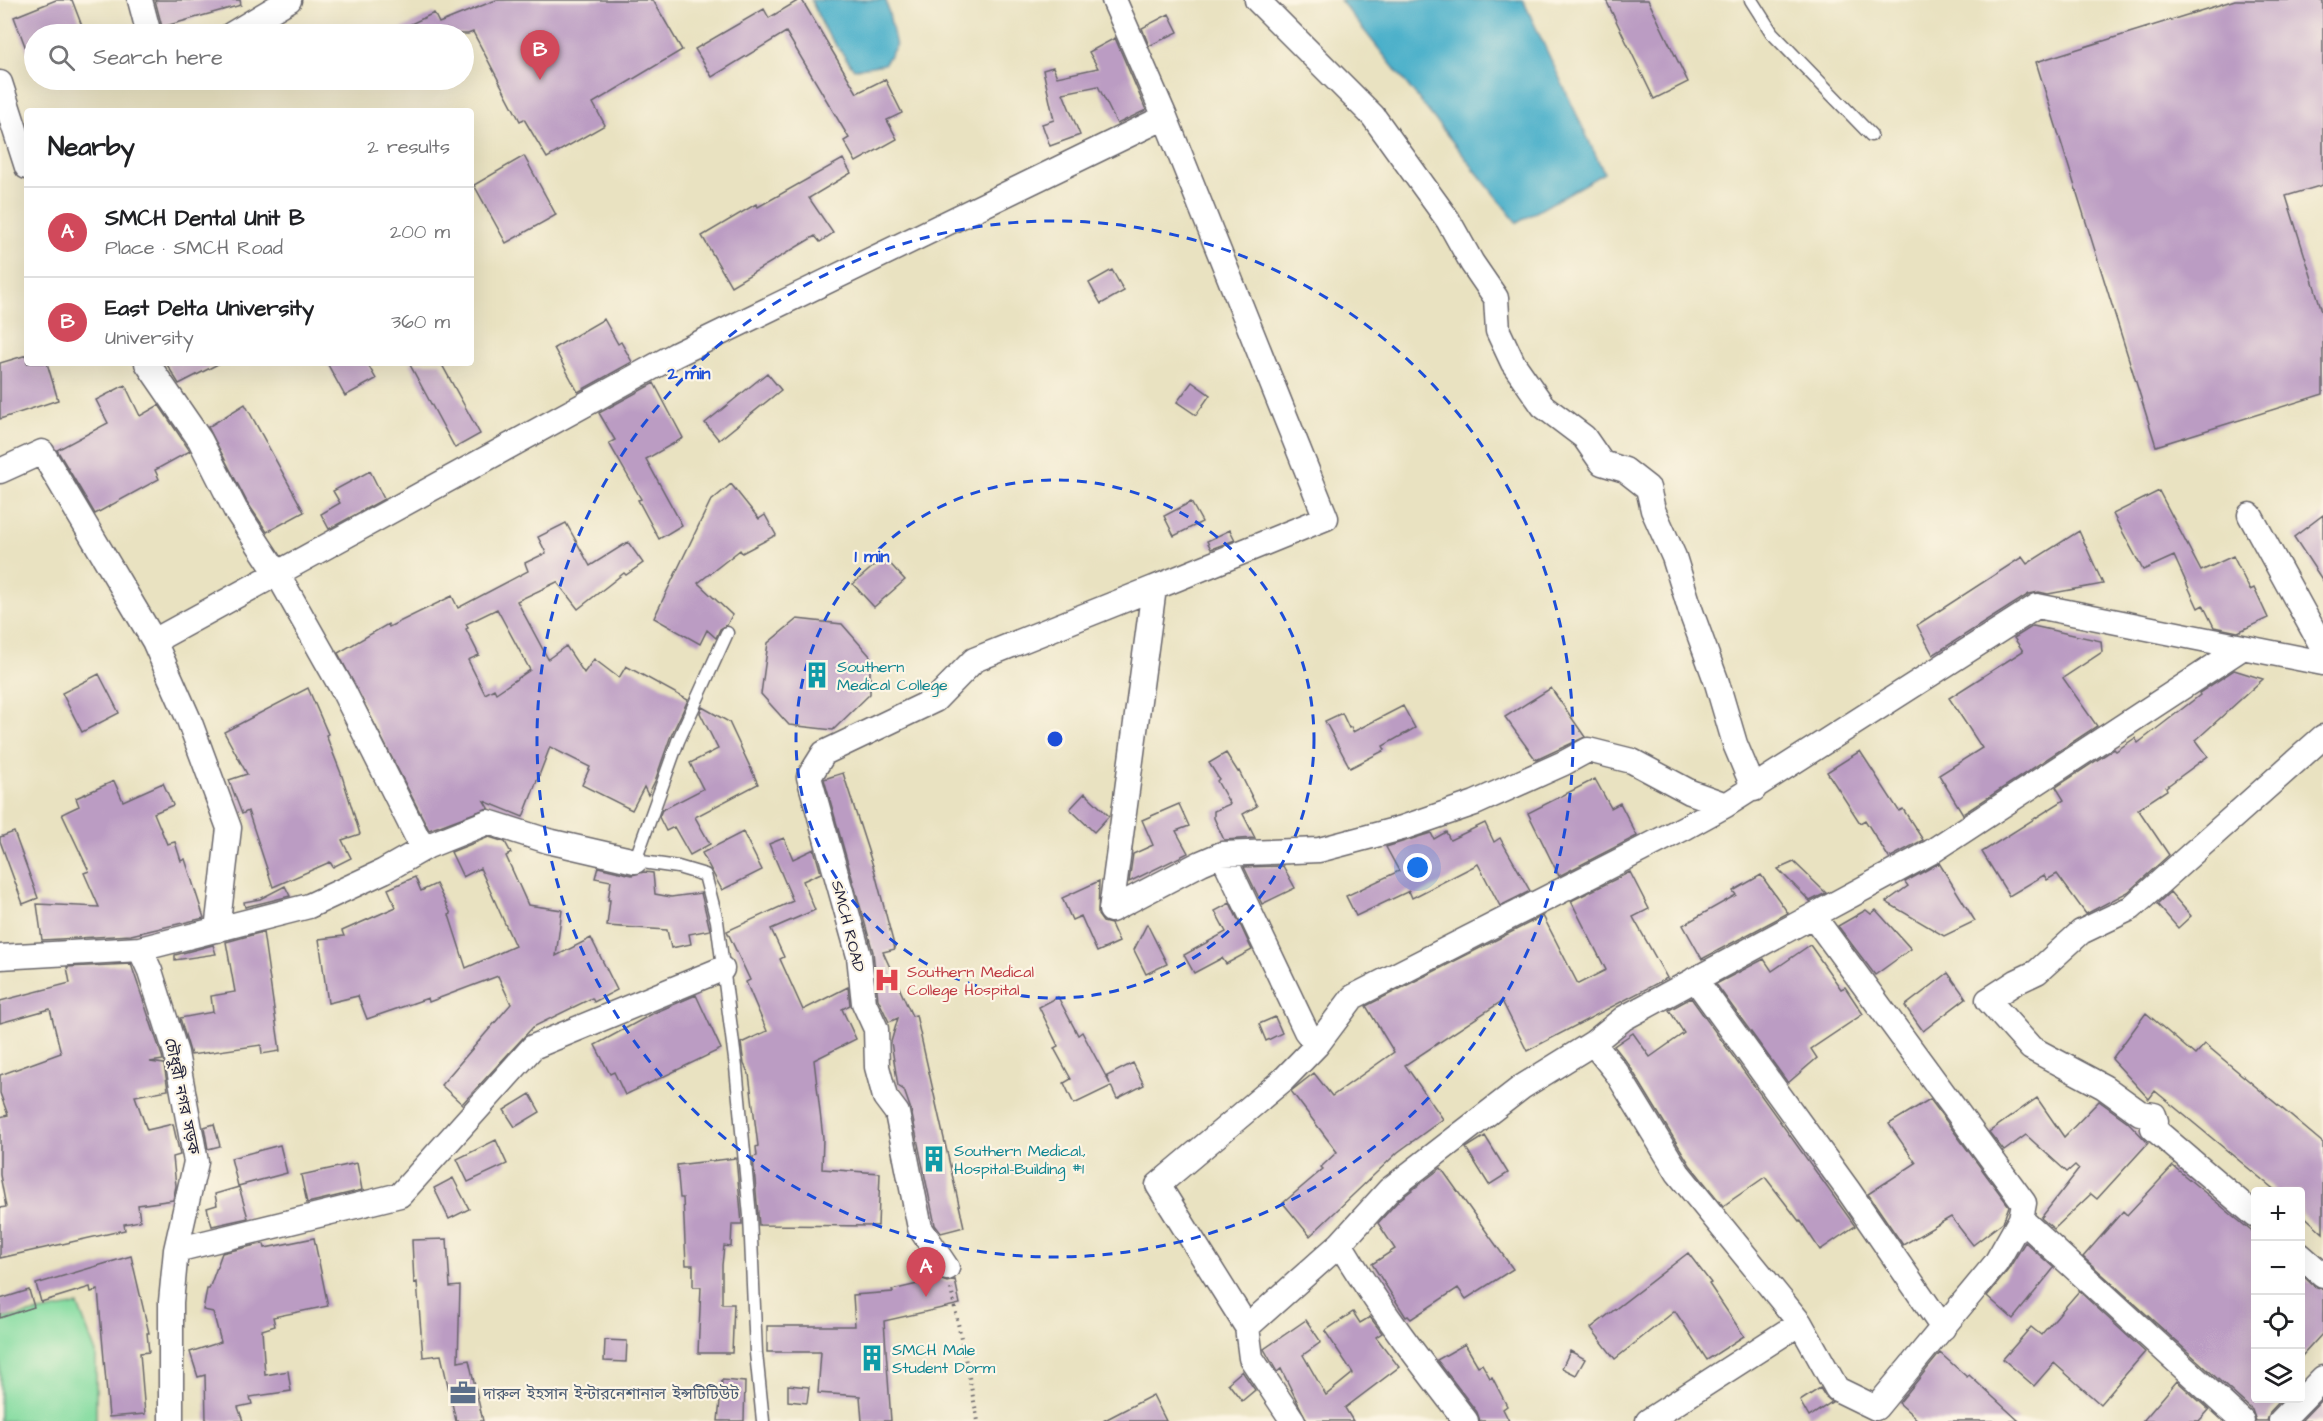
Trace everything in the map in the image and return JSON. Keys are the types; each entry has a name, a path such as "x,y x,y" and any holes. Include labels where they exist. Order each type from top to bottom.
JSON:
{"street":[{"path":"140,0 146,24"},
{"path":"249,24 289,0"},
{"path":"1114,0 1165,117 1326,518 1154,588 1112,910 1222,854 1319,850 1402,828 1475,803 1588,750 1632,761 1690,792 1726,805"},
{"path":"1257,0 1373,116 1448,220 1472,263 1496,298 1498,331 1513,363 1543,406 1584,437 1602,463 1625,470 1648,488 1653,510 1674,557 1691,612 1717,682 1735,744 1754,789"},
{"path":"0,83 24,158"},
{"path":"154,641 675,355 1165,117"},
{"path":"149,366 200,440 235,509 277,573 343,690 423,849"},
{"path":"0,471 42,452 154,641 189,720 229,828 217,930"},
{"path":"2250,515 2323,648"},
{"name":"SMCH ROAD","path":"947,1268 920,1228 897,1113 885,1097 877,1067 876,1029 864,1003 859,956 809,777 824,753 934,700 974,660 1154,588"},
{"path":"1293,1421 1251,1358 1247,1327 1158,1185 1284,1079 1317,1045 1353,997 1686,828 1754,789 2037,606 2323,663"},
{"path":"1247,1327 1340,1244 1389,1190 1522,1087 1593,1043 1624,1018 1931,852 2242,648"},
{"path":"2251,1212 2153,1128 2156,1121 2154,1115 2140,1113 2104,1087 2031,1048 1989,1000 2016,982 2037,972 2081,932 2131,908 2323,737"},
{"path":"0,957 140,949 309,906 384,871 423,849 488,822 548,841 635,861"},
{"path":"1222,854 1306,1030 1317,1045"},
{"path":"1593,1043 1617,1073 1678,1173 1800,1323 1837,1389 1874,1417 1996,1263 2021,1219 2024,1203 1814,917"},
{"name":"চৌধুরী নগর সড়ক","path":"140,949 150,971 176,1053 196,1162 176,1250 171,1302 171,1421"},
{"path":"176,1250 400,1195 533,1047 722,969"},
{"path":"1695,979 1848,1190 1943,1328"},
{"path":"2021,1219 2242,1421"},
{"path":"1340,1244 1408,1347 1466,1421"},
{"path":"2305,1259 2323,1275"},
{"path":"1648,1421 1800,1323"},
{"path":"2281,1421 2323,1378"}],"lane":[{"path":"1751,0 1772,33 1871,135"},
{"path":"727,633 678,741 635,861 678,867 705,875 717,921 736,1067 749,1204 756,1353 763,1421"}],"path":[{"path":"947,1268 978,1421"}],"green space":[{"path":"78,1305 96,1353 96,1421 0,1421 0,1319"}],"water":[{"path":"811,0 886,0 896,46 884,64 854,69 825,30"},
{"path":"1340,0 1523,0 1604,173 1517,223"}],"building":[{"path":"56,0 72,0 81,24 24,24 24,43 14,17"},
{"path":"155,0 240,0 241,5 173,24 161,24"},
{"path":"496,0 653,0 682,50 593,103 605,125 547,158 524,119 520,121 474,34 474,24 411,24 434,13 439,23"},
{"path":"802,0 857,93 885,79 902,113 887,120 897,139 856,162 844,141 849,138 786,32 712,77 695,49 764,9 769,18"},
{"path":"1606,0 1648,0 1688,82 1654,99"},
{"path":"2235,0 2323,0 2323,185 2286,196 2323,314 2323,394 2156,446 2036,62"},
{"path":"1169,14 1178,32 1149,46 1142,28"},
{"path":"1115,38 1146,110 1117,124 1098,86 1063,93 1080,135 1050,146 1042,124 1054,120 1043,70 1053,67 1057,77 1098,68 1089,52"},
{"path":"524,156 556,215 506,243 474,185"},
{"path":"843,159 851,173 809,198 833,233 820,242 815,236 731,286 702,236 756,204 758,207"},
{"path":"1112,270 1124,291 1101,304 1089,283"},
{"path":"604,319 618,344 621,342 632,362 578,392 554,348"},
{"path":"24,356 24,366 48,366 58,400 0,419 0,363"},
{"path":"168,366 214,366 179,384"},
{"path":"329,366 369,366 376,379 345,396"},
{"path":"411,366 443,366 480,434 455,448"},
{"path":"767,373 781,390 719,440 705,423"},
{"path":"1192,382 1210,395 1196,415 1177,402"},
{"path":"654,383 683,438 646,459 682,525 659,539 638,500 641,499 609,443 615,440 599,413"},
{"path":"125,385 140,416 159,405 190,451 155,470 159,479 95,514 57,450 108,423 96,400"},
{"path":"245,404 304,512 267,532 247,502 208,427"},
{"path":"370,471 384,499 329,529 321,514 340,503 333,491"},
{"path":"731,484 759,519 765,515 776,535 742,553 740,550 698,583 732,615 727,625 720,629 716,638 707,630 700,644 654,618 710,502"},
{"path":"2159,491 2201,571 2233,556 2250,590 2254,588 2268,618 2238,632 2214,627 2203,605 2198,608 2174,556 2143,570 2113,514"},
{"path":"1191,502 1202,522 1174,536 1164,516"},
{"path":"2323,515 2323,581 2294,537"},
{"path":"566,523 590,566 628,542 643,563 626,575 624,573 578,609 557,582 517,601 548,659 566,646 584,673 594,659 619,678 626,666 688,700 670,738 648,795 644,787 632,810 582,785 590,767 550,747 523,817 484,801 488,808 429,830 338,653 388,624 389,627 452,596 458,608 528,571 525,563 546,553 538,537","holes":["497,609 530,670 496,693 494,689 485,694 468,660 479,655 466,629 468,628 466,624"]},
{"path":"1230,530 1235,540 1211,549 1207,541"},
{"path":"2079,531 2103,584 2048,594 2039,592 2029,594 1933,655 1917,625 2022,557 2027,564"},
{"path":"884,557 905,580 874,607 853,584"},
{"name":"Southern Medical College","path":"797,619 842,624 870,656 870,694 833,730 789,725 761,694 768,643"},
{"path":"2033,626 2101,641 2102,652 2063,678 2097,726 1963,814 1939,775 1982,748 1949,698 2023,651 2014,638"},
{"path":"2234,670 2263,679 2196,740 2208,756 2166,787 2167,790 2138,809 2169,855 2128,892 2086,914 2057,874 2047,880 2044,875 2009,896 1982,852 2064,800 2056,787 2114,749 2116,751 2135,738 2138,743 2200,695 2199,693"},
{"path":"99,674 119,713 82,732 62,693"},
{"path":"308,688 328,734 326,735 342,776 360,834 342,840 351,858 333,867 330,862 273,887 248,811 242,814 229,780 247,774 224,732"},
{"path":"1551,688 1585,737 1536,760 1505,717"},
{"path":"1403,706 1415,728 1383,746 1385,750 1350,768 1325,721 1342,713 1353,732"},
{"path":"702,707 729,722 758,784 695,817 710,844 690,855 674,827 666,831 659,817 662,810 703,789 690,763 718,749 700,713"},
{"path":"1860,751 1899,811 1903,809 1923,840 1889,858 1865,820 1860,823 1827,772"},
{"path":"1226,753 1239,771 1257,806 1243,814 1255,838 1224,840 1214,818 1214,811 1230,804 1209,763"},
{"path":"843,773 874,869 895,949 883,952 912,1016 916,1015 964,1227 941,1233 935,1225 911,1110 904,1090 898,1086 891,1042 898,1018 889,1022 878,999 873,952 824,779"},
{"path":"1595,779 1611,808 1620,803 1637,836 1559,876 1528,813"},
{"path":"114,781 123,801 163,783 173,805 154,813 167,844 175,842 181,861 185,859 204,918 131,935 42,940 37,904 99,907 84,873 89,871 62,814 79,806 76,798"},
{"path":"1085,793 1109,816 1094,832 1070,809"},
{"path":"1179,804 1189,826 1176,831 1188,853 1129,882 1133,854 1153,845 1142,820"},
{"path":"1485,823 1494,842 1500,838 1530,891 1500,906 1478,864 1412,898 1409,891 1356,916 1346,896 1399,871 1386,847 1431,833 1434,839 1446,832 1450,840"},
{"path":"14,832 38,898 23,904 0,841 0,837"},
{"path":"743,832 762,870 722,890 702,853"},
{"path":"489,837 505,842 511,853 506,856 528,905 562,910 556,956 591,938 617,990 594,1002 592,998 533,1027 462,1104 441,1085 511,1004 498,976 429,1002 428,998 367,1019 358,996 328,1003 319,939 344,936 342,931 396,907 388,889 415,877 421,891 436,884 451,914 449,915 466,968 515,946 480,868 463,877 451,852"},
{"path":"784,838 793,859 814,849 821,873 803,881 815,910 771,929 784,957 780,959 803,1010 848,987 850,1005 842,1009 856,1039 814,1060 823,1138 822,1169 880,1173 878,1226 759,1225 753,1157 757,1156 756,1147 758,1146 749,1074 744,1064 741,1043 767,1031 746,982 750,980 727,931 793,901 769,844"},
{"path":"1794,862 1826,893 1810,901 1778,869"},
{"path":"1939,863 1975,921 1944,936 1886,902 1908,886 1905,882"},
{"path":"1283,866 1295,888 1262,904 1244,867"},
{"path":"598,867 632,875 644,872 653,873 655,894 671,897 701,893 710,930 689,934 691,944 671,948 667,930 607,926 611,881 595,878"},
{"path":"1630,872 1649,909 1633,917 1667,978 1527,1051 1502,1001 1405,1065 1443,1119 1398,1152 1310,1236 1283,1203 1323,1169 1321,1167 1337,1152 1291,1091 1314,1073 1332,1096 1394,1052 1366,1006 1543,916 1578,984 1606,970 1571,901"},
{"path":"1761,875 1788,913 1702,959 1683,925 1736,895 1733,891"},
{"path":"1099,881 1098,915 1103,922 1111,924 1119,942 1097,952 1081,916 1072,920 1062,898"},
{"path":"285,886 290,896 245,907 244,902 260,899"},
{"path":"2170,892 2191,916 2178,928 2157,904"},
{"path":"1230,903 1252,950 1226,964 1222,958 1194,973 1184,955 1226,932 1215,911"},
{"path":"1866,910 1871,914 1876,910 1911,949 1875,975 1838,926"},
{"path":"1147,924 1167,964 1146,974 1134,950"},
{"path":"263,932 280,1051 262,1054 261,1045 191,1055 180,1018 213,1012 211,996 235,992 226,942"},
{"path":"213,945 216,954 175,960 175,955"},
{"path":"1810,945 1841,989 1845,987 1863,1014 1811,1049 1817,1058 1788,1083 1716,984 1764,959 1772,971"},
{"path":"131,964 163,1060 150,1062 164,1064 168,1090 135,1096 147,1130 173,1124 180,1155 173,1157 176,1186 173,1200 138,1205 140,1221 124,1224 125,1230 0,1258 0,1208 6,1207 0,1175 0,1117 8,1115 0,1093 0,1075 61,1053 50,1009 0,1023 0,1001 70,983 67,967"},
{"path":"1948,973 1966,998 1923,1031 1905,1006"},
{"path":"696,995 721,1049 625,1095 614,1072 610,1074 595,1045 654,1013"},
{"path":"1058,997 1078,1035 1082,1032 1110,1084 1107,1076 1133,1063 1144,1085 1117,1099 1111,1086 1074,1104 1064,1083 1071,1079 1054,1048 1058,1046 1039,1007"},
{"path":"1691,998 1855,1226 1820,1250 1800,1220 1765,1177 1723,1206 1690,1165 1629,1065 1614,1046 1633,1033 1650,1057 1684,1033 1669,1010"},
{"path":"2146,1013 2195,1055 2205,1044 2323,1143 2323,1233 2305,1217 2305,1187 2271,1187 2155,1091 2149,1099 2112,1059"},
{"path":"1275,1017 1282,1033 1266,1041 1259,1024"},
{"path":"530,1094 540,1112 515,1127 504,1110"},
{"path":"2037,1098 2064,1137 2099,1101 2128,1122 2148,1143 2097,1199 2091,1194 2054,1229 2041,1218 2079,1169 2075,1165 2067,1172 2026,1135 2004,1151 1989,1132"},
{"path":"1930,1099 2009,1206 2003,1222 1973,1245 1951,1217 1903,1245 1868,1194 1916,1163 1889,1124"},
{"path":"214,1124 220,1146 208,1149 204,1127"},
{"path":"1485,1136 1508,1173 1489,1185 1466,1148"},
{"path":"496,1140 507,1164 468,1182 457,1159"},
{"path":"280,1145 287,1173 238,1186 231,1158"},
{"path":"736,1158 742,1224 732,1224 731,1247 724,1246 722,1265 722,1304 734,1304 732,1353 698,1353 701,1287 693,1287 693,1265 686,1265 683,1198 680,1198 677,1165"},
{"path":"357,1163 362,1190 307,1203 301,1175"},
{"path":"2173,1166 2251,1231 2251,1403 2278,1403 2270,1412 2267,1421 2256,1421 2252,1410 2083,1257 2123,1211 2127,1215"},
{"path":"1441,1168 1513,1269 1466,1299 1458,1288 1411,1319 1406,1317 1372,1264 1395,1249 1378,1223 1399,1200"},
{"path":"453,1178 469,1209 449,1219 434,1188"},
{"path":"239,1187 248,1218 212,1226 207,1208 217,1205 215,1194"},
{"path":"314,1238 328,1306 273,1317 275,1326 262,1330 265,1375 288,1371 291,1391 250,1397 252,1404 238,1407 243,1421 206,1421 205,1375 198,1377 190,1352 221,1342 213,1312 203,1310 207,1289 209,1289 222,1253 256,1245 264,1244 265,1248"},
{"path":"447,1239 450,1287 460,1286 458,1362 469,1360 483,1421 456,1421 441,1355 423,1357 417,1282 414,1283 412,1240"},
{"path":"2025,1242 2054,1268 2013,1319 1987,1296 2008,1270"},
{"path":"1688,1253 1711,1283 1709,1284 1744,1336 1707,1360 1675,1311 1615,1359 1591,1328"},
{"path":"131,1256 149,1333 147,1333 149,1352 140,1353 145,1414 109,1417 98,1290 91,1292 90,1287 41,1302 36,1284"},
{"path":"2305,1278 2314,1286 2323,1289 2323,1333 2305,1353"},
{"path":"939,1279 947,1282 955,1280 960,1304 884,1321 891,1421 862,1421 860,1396 818,1393 821,1352 767,1352 767,1326 855,1326 853,1295 893,1292 892,1290"},
{"path":"29,1290 34,1307 0,1318 0,1299"},
{"path":"2079,1291 2145,1352 2100,1404 2054,1363 2034,1386 2003,1359 2031,1327 2041,1335"},
{"path":"1353,1312 1360,1323 1370,1317 1382,1333 1376,1337 1399,1367 1345,1408 1353,1421 1307,1421 1281,1369 1277,1372 1264,1349 1306,1320 1321,1342 1303,1355 1326,1395 1353,1373 1325,1331"},
{"path":"605,1340 627,1341 626,1362 604,1361"},
{"path":"1465,1344 1478,1366 1482,1364 1490,1378 1492,1377 1507,1406 1503,1409 1509,1421 1480,1421 1477,1412 1437,1360"},
{"path":"1570,1351 1585,1359 1576,1375 1562,1368"},
{"path":"1940,1353 1967,1377 1969,1375 2019,1421 1919,1421 1899,1403"},
{"path":"1242,1371 1255,1390 1242,1401 1228,1383"},
{"path":"722,1380 745,1382 744,1421 718,1421"},
{"path":"2177,1381 2209,1410 2199,1421 2143,1421"},
{"path":"788,1385 809,1387 807,1403 788,1401"},
{"path":"1820,1388 1832,1402 1809,1417 1800,1401"},
{"path":"1153,1395 1166,1421 1103,1421"},
{"path":"2323,1398 2323,1421 2301,1421"}],"place":[{"name":"East Delta University","path":"540,80"},
{"name":"Southern Medical College","path":"817,675"},
{"name":"Southern Medical College Hospital","path":"887,980"},
{"name":"Southern Medical., Hospital-Building #1","path":"934,1159"},
{"name":"SMCH Dental Unit B","path":"926,1297"},
{"name":"SMCH Male Student Dorm","path":"872,1358"},
{"name":"দারুল ইহসান ইন্টারনেশানাল ইন্সটিটিউট","path":"463,1393"}]}
